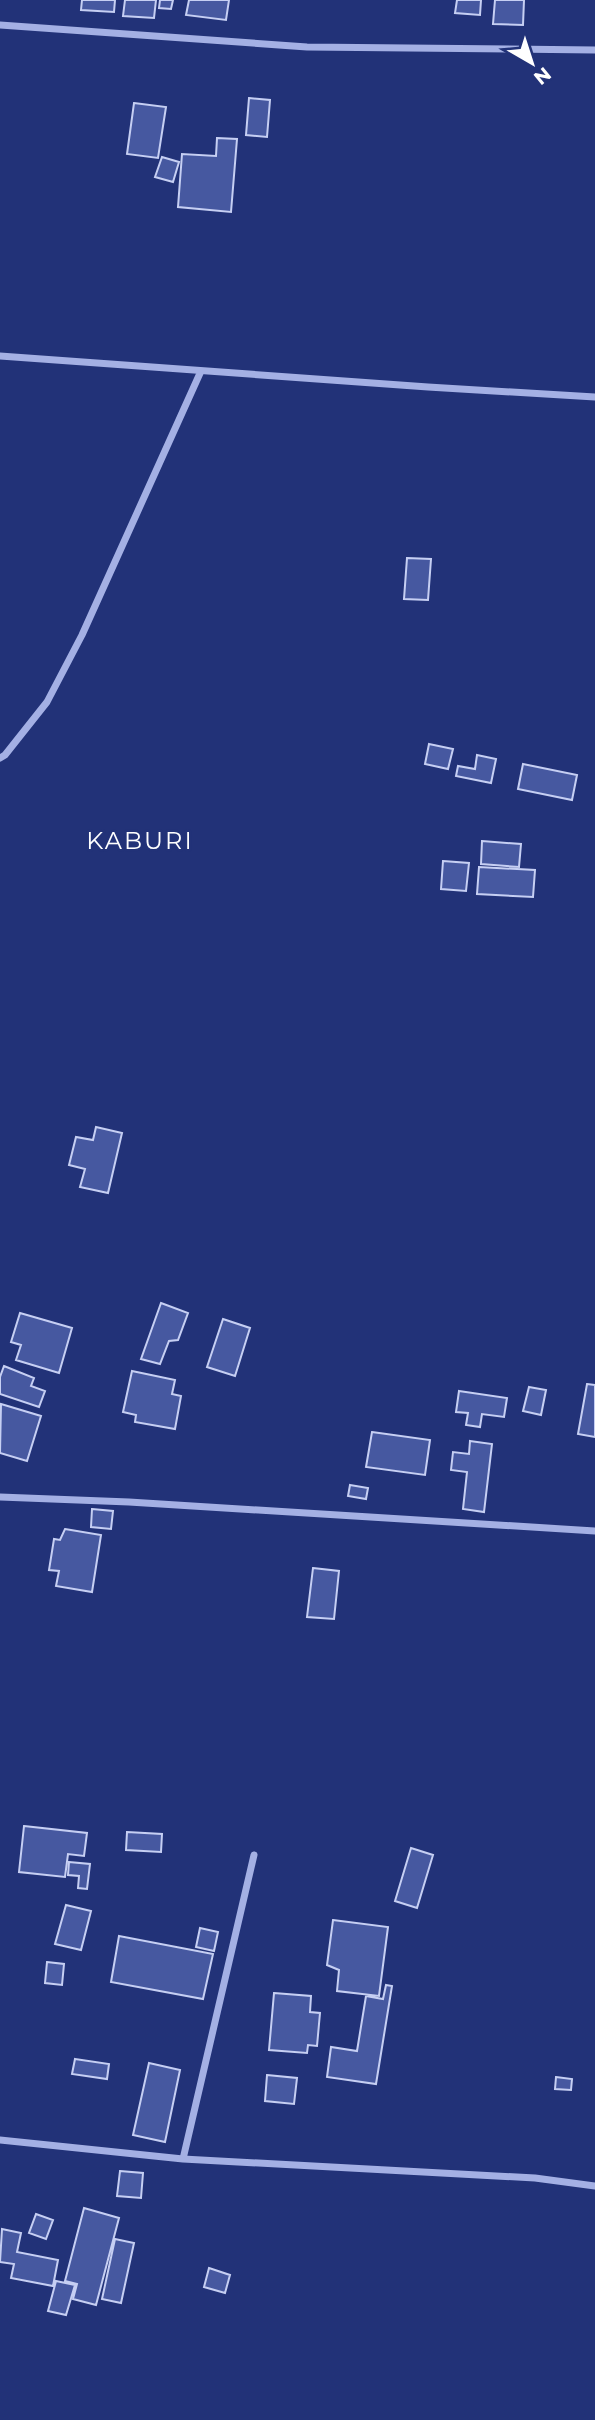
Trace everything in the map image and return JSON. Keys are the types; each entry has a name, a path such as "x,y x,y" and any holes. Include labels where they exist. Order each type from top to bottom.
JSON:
{"street":[{"path":"0,25 307,47 595,50"},
{"path":"0,356 595,397"},
{"path":"0,758 47,702 82,635 201,371"},
{"path":"0,1497 129,1502 595,1531"},
{"path":"183,2159 254,1855"},
{"path":"0,2140 183,2159 535,2178 595,2186"}],"building":[{"path":"82,0 115,0 114,12 81,10"},
{"path":"125,0 156,0 154,18 123,16"},
{"path":"160,0 173,0 171,9 159,8"},
{"path":"189,0 229,0 226,20 186,15"},
{"path":"457,0 481,0 480,15 455,13"},
{"path":"495,0 524,0 523,25 493,24"},
{"path":"249,98 270,100 267,137 246,135"},
{"path":"134,103 166,107 158,158 127,154"},
{"path":"217,138 237,139 231,212 178,207 182,154 216,156"},
{"path":"162,157 179,162 173,182 155,177"},
{"path":"407,558 431,559 428,600 404,599"},
{"path":"429,744 453,749 448,769 425,764"},
{"path":"477,755 496,759 491,783 456,776 458,766 475,769"},
{"path":"523,764 577,775 572,800 518,789"},
{"path":"482,841 521,844 519,867 481,864"},
{"path":"443,861 469,863 466,891 441,889"},
{"path":"479,867 535,870 533,897 477,894"},
{"path":"96,1127 122,1133 108,1193 80,1187 85,1169 69,1165 76,1137 93,1140"},
{"path":"161,1303 188,1313 178,1340 169,1341 160,1364 141,1359"},
{"path":"20,1313 72,1328 59,1373 16,1360 21,1345 11,1342"},
{"path":"223,1319 250,1328 235,1376 207,1367"},
{"path":"4,1366 34,1378 31,1386 45,1391 39,1407 0,1394 0,1377"},
{"path":"132,1371 175,1380 172,1394 181,1396 175,1429 135,1422 136,1415 123,1412"},
{"path":"587,1384 595,1385 595,1437 578,1434"},
{"path":"529,1387 546,1390 541,1415 523,1411"},
{"path":"459,1391 507,1398 504,1417 482,1414 480,1427 466,1425 468,1413 456,1412"},
{"path":"1,1404 41,1416 27,1461 0,1453"},
{"path":"372,1432 430,1440 425,1475 366,1467"},
{"path":"470,1441 492,1444 484,1512 463,1509 467,1472 451,1470 453,1452 469,1454"},
{"path":"350,1485 368,1488 366,1499 348,1496"},
{"path":"92,1509 113,1511 111,1529 91,1527"},
{"path":"65,1529 101,1535 92,1592 56,1586 59,1571 49,1570 54,1539 60,1540"},
{"path":"313,1568 339,1571 334,1619 307,1617"},
{"path":"24,1826 87,1833 84,1856 68,1854 65,1877 19,1872"},
{"path":"127,1832 162,1834 161,1852 126,1850"},
{"path":"411,1848 433,1855 417,1908 395,1901"},
{"path":"69,1862 90,1864 87,1889 78,1888 79,1876 68,1875"},
{"path":"66,1905 91,1911 81,1950 55,1944"},
{"path":"333,1920 388,1927 379,1996 337,1991 339,1970 327,1965"},
{"path":"200,1928 218,1932 214,1951 196,1947"},
{"path":"119,1936 213,1954 203,1999 111,1982"},
{"path":"47,1962 64,1964 62,1985 45,1983"},
{"path":"386,1985 392,1986 376,2084 327,2077 331,2047 357,2051 366,1996 383,1999"},
{"path":"274,1993 311,1996 310,2012 320,2013 317,2046 308,2045 307,2053 269,2050"},
{"path":"75,2059 109,2064 107,2079 72,2074"},
{"path":"149,2063 180,2070 165,2142 133,2135"},
{"path":"267,2075 297,2078 294,2104 265,2101"},
{"path":"556,2077 572,2079 571,2090 555,2089"},
{"path":"120,2171 143,2173 141,2198 117,2196"},
{"path":"84,2208 119,2218 96,2305 73,2299 77,2284 65,2281"},
{"path":"36,2214 53,2220 46,2239 29,2233"},
{"path":"2,2229 21,2233 17,2252 58,2260 53,2286 11,2278 14,2264 0,2262"},
{"path":"115,2239 134,2243 121,2303 102,2299"},
{"path":"209,2268 230,2275 225,2293 204,2287"},
{"path":"56,2281 75,2285 66,2315 48,2311"}],"district":[{"name":"KABURI","path":"140,840"}]}
